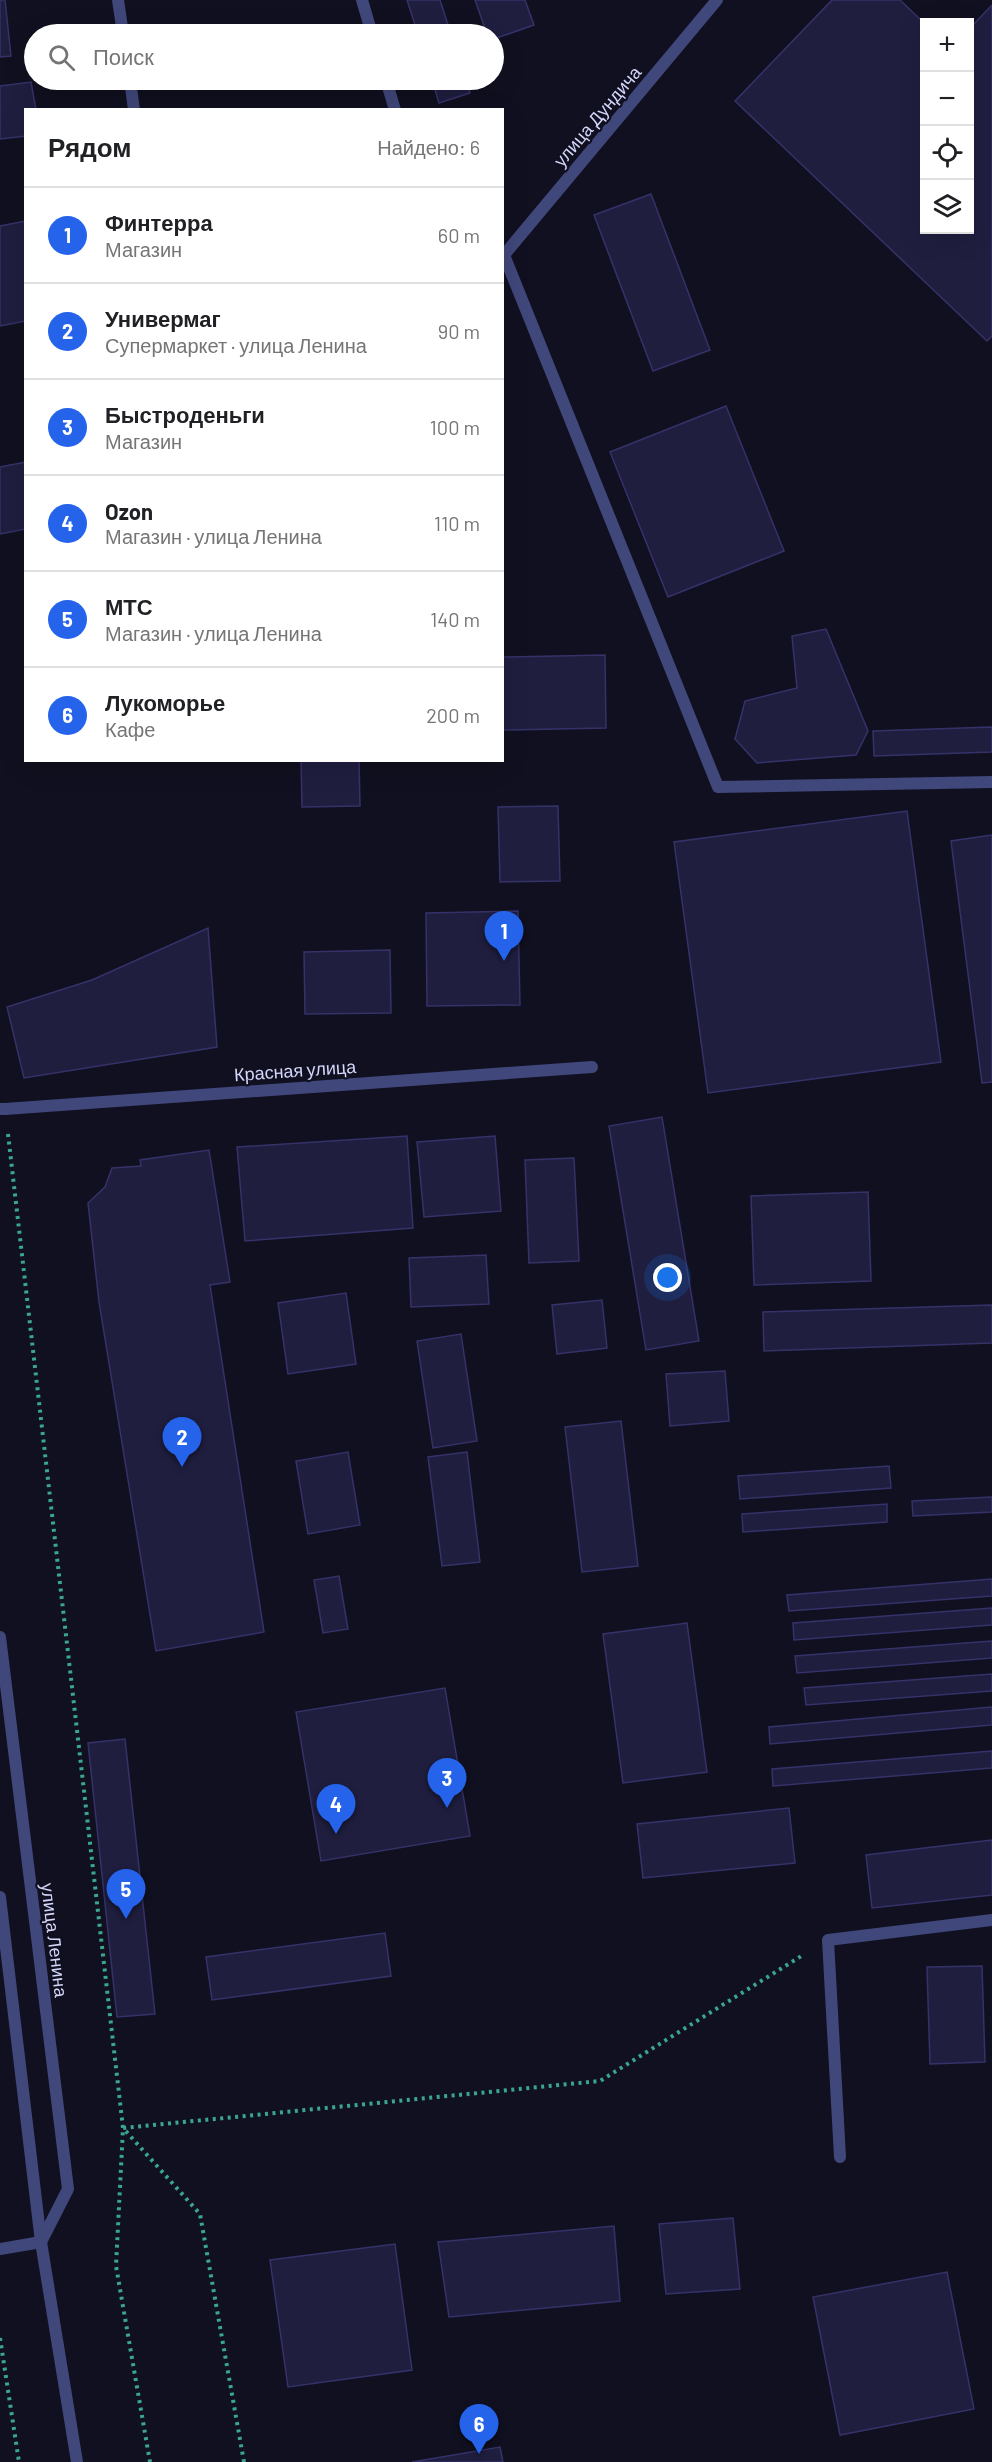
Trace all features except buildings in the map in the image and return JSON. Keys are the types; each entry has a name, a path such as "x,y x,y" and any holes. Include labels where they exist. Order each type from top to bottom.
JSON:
{"street":[{"path":"118,0 122,24"},
{"path":"362,0 369,24"},
{"name":"улица Дундича","path":"504,253 717,0"},
{"path":"131,90 134,108"},
{"path":"389,90 394,108"},
{"path":"504,256 718,787 992,782"},
{"name":"Красная улица","path":"2,1109 592,1067"},
{"name":"улица Ленина","path":"0,1637 68,2188 41,2242"},
{"path":"0,1898 41,2242 77,2462"},
{"path":"840,2157 828,1940 992,1920"},
{"path":"0,2249 41,2242"}],"path":[{"path":"2,1109 123,2128 116,2266 150,2462"},
{"path":"123,2128 600,2081 828,1940"},
{"path":"123,2128 200,2214 244,2462"},
{"path":"0,2338 19,2462"}],"place":[{"name":"Финтерра","path":"504,961"},
{"name":"Универмаг","path":"182,1467"},
{"name":"Быстроденьги","path":"447,1808"},
{"name":"Ozon","path":"336,1834"},
{"name":"МТС","path":"126,1919"},
{"name":"Лукоморье","path":"479,2454"}]}
